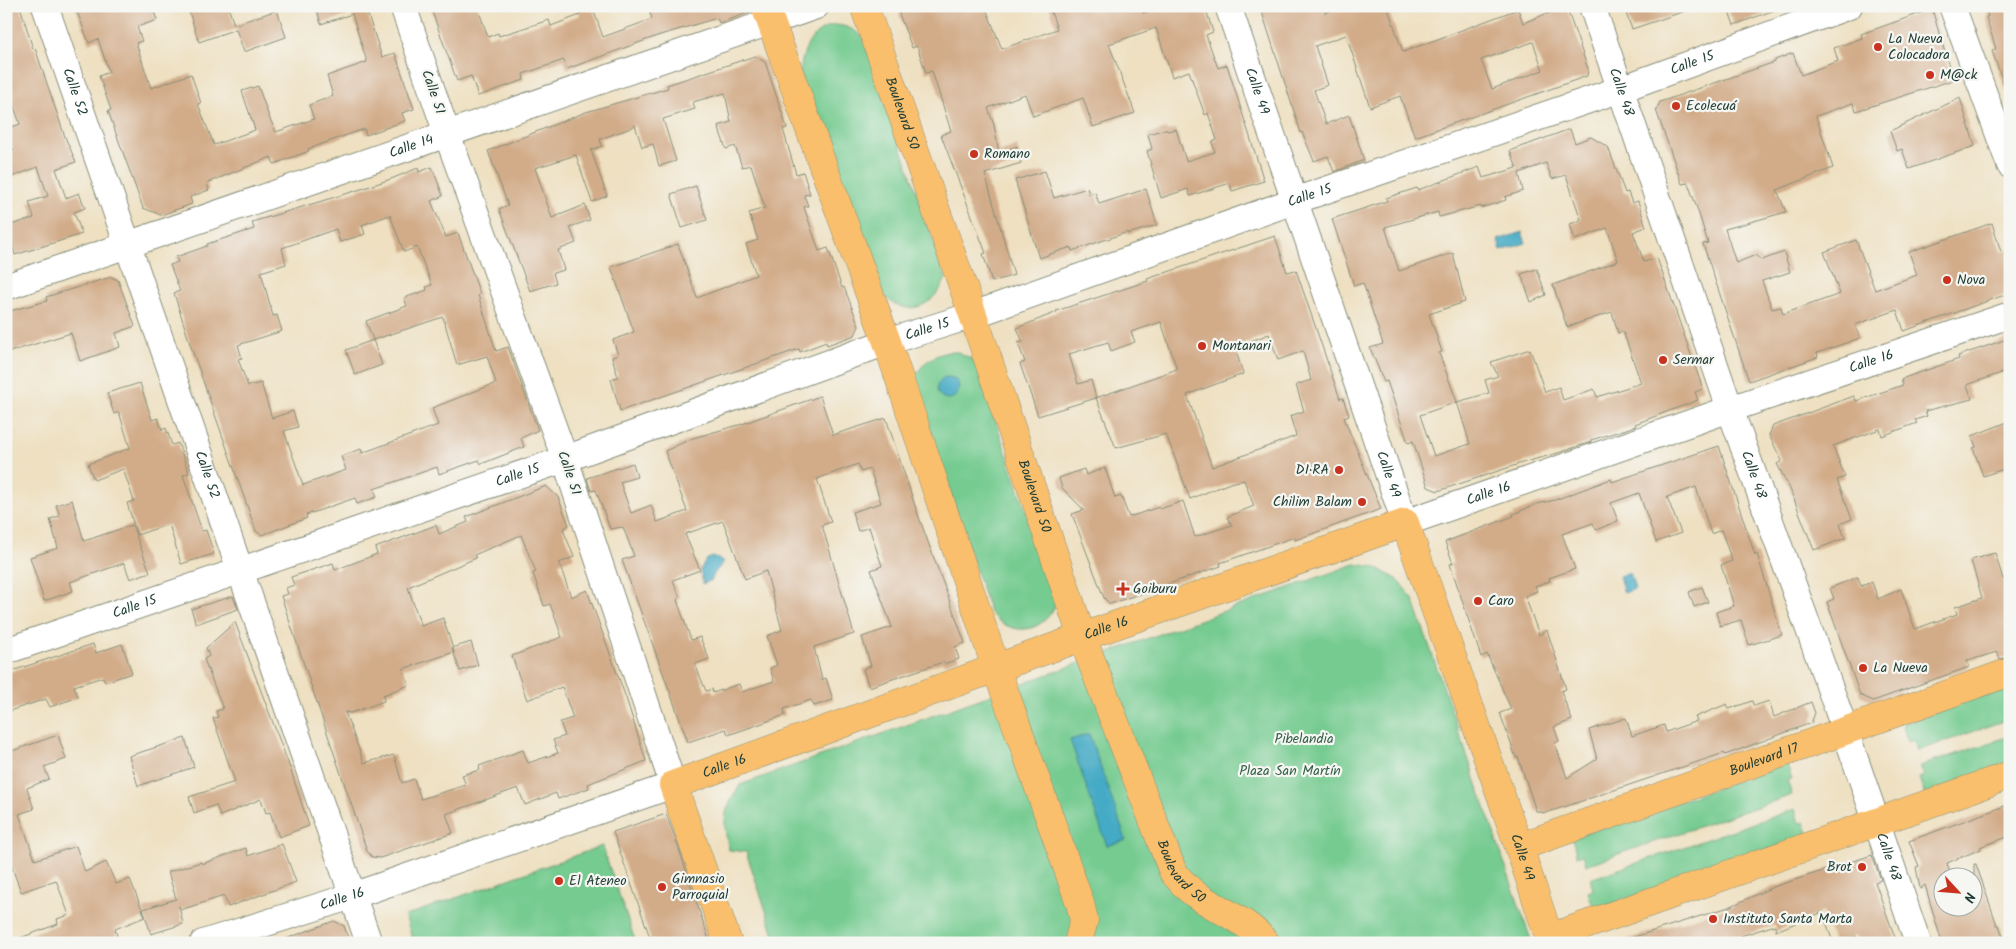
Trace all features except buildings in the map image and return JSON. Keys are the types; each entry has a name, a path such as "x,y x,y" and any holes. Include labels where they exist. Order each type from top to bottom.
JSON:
{"main road":[{"name":"Boulevard 50","path":"864,6 973,315 1082,637 1173,872 1195,895 1233,916 1266,943"},
{"path":"768,14 888,342 996,668 1080,903 1084,920 1078,943"},
{"name":"Calle 16","path":"673,785 1082,637 1405,523"},
{"name":"Calle 49","path":"1405,523 1519,847 1550,941"},
{"name":"Boulevard 17","path":"1519,847 2010,672"},
{"path":"1550,941 1876,821 2010,775"},
{"name":"Calle 51","path":"673,785 728,943"}],"street":[{"name":"Calle 52","path":"45,6 369,943"},
{"name":"Calle 51","path":"403,6 447,134 565,459 673,785"},
{"name":"Calle 14","path":"6,287 447,134 768,14 816,6"},
{"name":"Calle 49","path":"1228,6 1405,523"},
{"name":"Calle 48","path":"1592,6 1730,409 1846,730 1918,943"},
{"name":"Calle 15","path":"6,652 565,459 888,342 973,315 1294,201 1621,89 1849,6"},
{"path":"1952,6 2010,165"},
{"name":"Calle 16","path":"1405,523 1730,409 2010,315"},
{"name":"Calle 16","path":"203,943 352,896 673,785"}],"green space":[{"path":"836,25 851,29 864,38 946,278 935,296 919,306 911,308 902,307 892,303 883,295 800,73 803,56 809,42 820,31"},
{"path":"948,352 958,352 975,361 1057,601 1052,612 1045,620 1027,629 1008,626 990,613 913,380 927,362 936,356"},
{"name":"Plaza San Martín","path":"1355,564 1374,567 1397,579 1413,599 1532,943 777,943 746,852 729,850 725,831 727,809 740,785"},
{"path":"2010,685 2010,719 1917,751 1914,740 1908,742 1902,724"},
{"path":"2010,736 2010,767 1925,796 1919,778 1924,776 1920,766"},
{"path":"1787,764 1792,779 1787,780 1792,795 1586,865 1583,854 1577,856 1572,838"},
{"path":"1795,809 1799,823 1804,822 1809,836 1594,910 1588,892 1593,890 1590,879"},
{"name":"El Ateneo","path":"602,846 636,943 414,943 405,916"}],"water":[{"path":"1522,232 1526,243 1501,251 1498,240"},
{"path":"948,377 958,384 959,388 952,398 948,399 938,392 937,388 944,378"},
{"path":"713,557 723,561 712,580 703,584 700,570 707,559"},
{"path":"1630,572 1635,589 1624,593 1619,576"},
{"path":"1089,734 1126,840 1107,846 1070,740"}],"place":[{"name":"La Nueva Colocadora","path":"1878,47"},
{"name":"M@ck","path":"1930,75"},
{"name":"Ecolecuá","path":"1676,106"},
{"name":"Romano","path":"974,154"},
{"name":"Nova","path":"1947,280"},
{"name":"Montanari","path":"1202,346"},
{"name":"Sermar","path":"1663,360"},
{"name":"DI·RA","path":"1339,470"},
{"name":"Chilim Balam","path":"1362,502"},
{"name":"Goiburu","path":"1123,589"},
{"name":"Caro","path":"1478,601"},
{"name":"La Nueva","path":"1863,668"},
{"name":"Brot","path":"1862,867"},
{"name":"El Ateneo","path":"559,881"},
{"name":"Gimnasio Parroquial","path":"662,887"},
{"name":"Instituto Santa Marta","path":"1713,919"}],"park label":[{"name":"Pibelandia","path":"1304,739"}]}
